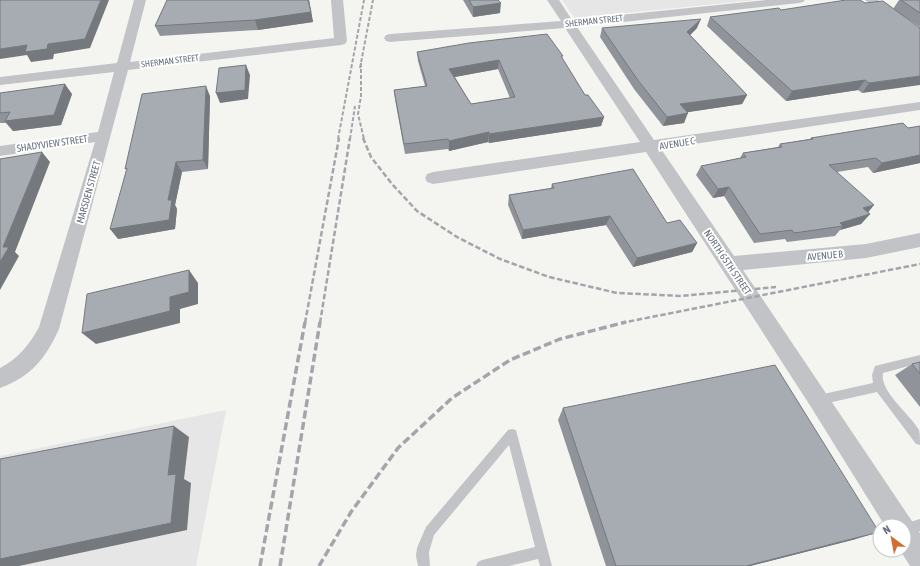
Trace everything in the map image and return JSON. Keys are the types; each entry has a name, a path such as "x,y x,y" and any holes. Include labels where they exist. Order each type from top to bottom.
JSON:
{"street":[{"name":"MARSDEN STREET","path":"7,375 36,353 49,329 104,136 140,0"},
{"name":"SHERMAN STREET","path":"0,81 340,42 337,0"},
{"name":"NORTH 65TH STREET","path":"553,0 819,400 895,518"},
{"name":"SHERMAN STREET","path":"390,38 569,24 799,0"},
{"path":"871,0 920,35"},
{"name":"AVENUE C","path":"433,178 920,106"},
{"name":"SHADYVIEW STREET","path":"0,150 104,136"},
{"name":"AVENUE B","path":"729,264 866,251 920,240"},
{"path":"912,544 920,557"}],"lane":[{"path":"920,359 879,369 877,375 879,386 920,440"},
{"path":"819,400 879,386"},
{"path":"424,566 422,559 423,545 430,531 512,434 546,566"},
{"path":"482,566 542,552"}],"shaded area":[{"path":"562,0 756,0 575,18"},
{"path":"226,410 196,566 0,566 0,456"}],"building":[{"path":"0,0 101,0 85,39 48,44 47,49 25,52 27,45 0,49"},
{"path":"167,0 308,0 311,12 255,20 155,26"},
{"path":"469,0 498,0 501,3 473,7"},
{"path":"846,0 860,0 865,3 883,1 920,28 920,76 869,83 865,80 792,91 710,17 779,8 781,10"},
{"path":"901,0 920,0 920,13"},
{"path":"701,19 687,32 747,95 680,104 688,113 667,117 637,79 602,28"},
{"path":"547,34 563,56 561,56 585,95 588,95 604,117 489,134 489,132 449,141 448,139 404,144 394,90 427,86 417,52 469,43","holes":["499,60 515,97 471,104 449,69"]},
{"path":"246,65 245,90 216,93 219,68"},
{"path":"65,84 54,115 5,121 10,112 0,113 0,93"},
{"path":"206,86 203,160 176,162 168,200 172,200 169,220 110,229 127,168 125,169 142,94"},
{"path":"903,123 908,128 920,126 920,155 882,163 876,158 829,165 874,205 863,208 870,214 840,223 843,226 794,233 792,230 760,234 729,187 718,189 701,166 746,157 743,153 782,147 780,144"},
{"path":"42,152 3,247 9,247 0,262 0,159"},
{"path":"633,169 667,223 680,220 697,243 637,258 610,216 523,230 509,195 554,188 552,184"},
{"path":"189,270 189,292 170,297 170,311 82,333 87,294"},
{"path":"920,362 920,374 912,364"},
{"path":"775,365 872,521 872,534 746,566 616,566 563,408"},
{"path":"174,426 168,475 176,474 171,523 0,559 0,459"}],"railway":[{"path":"338,139 364,0"},
{"path":"360,68 373,0"},
{"path":"361,63 361,96 358,114 364,139"},
{"path":"350,139 355,106"},
{"path":"305,323 339,138"},
{"path":"320,323 350,138"},
{"path":"363,138 371,157 392,184 417,211 457,237 500,259 549,277 617,293 681,296 776,287"},
{"path":"626,322 920,264"},
{"path":"260,566 305,322"},
{"path":"280,566 320,322"},
{"path":"319,566 351,512 398,448 452,398 510,360 560,339 626,322"},
{"path":"621,323 626,322"}]}
